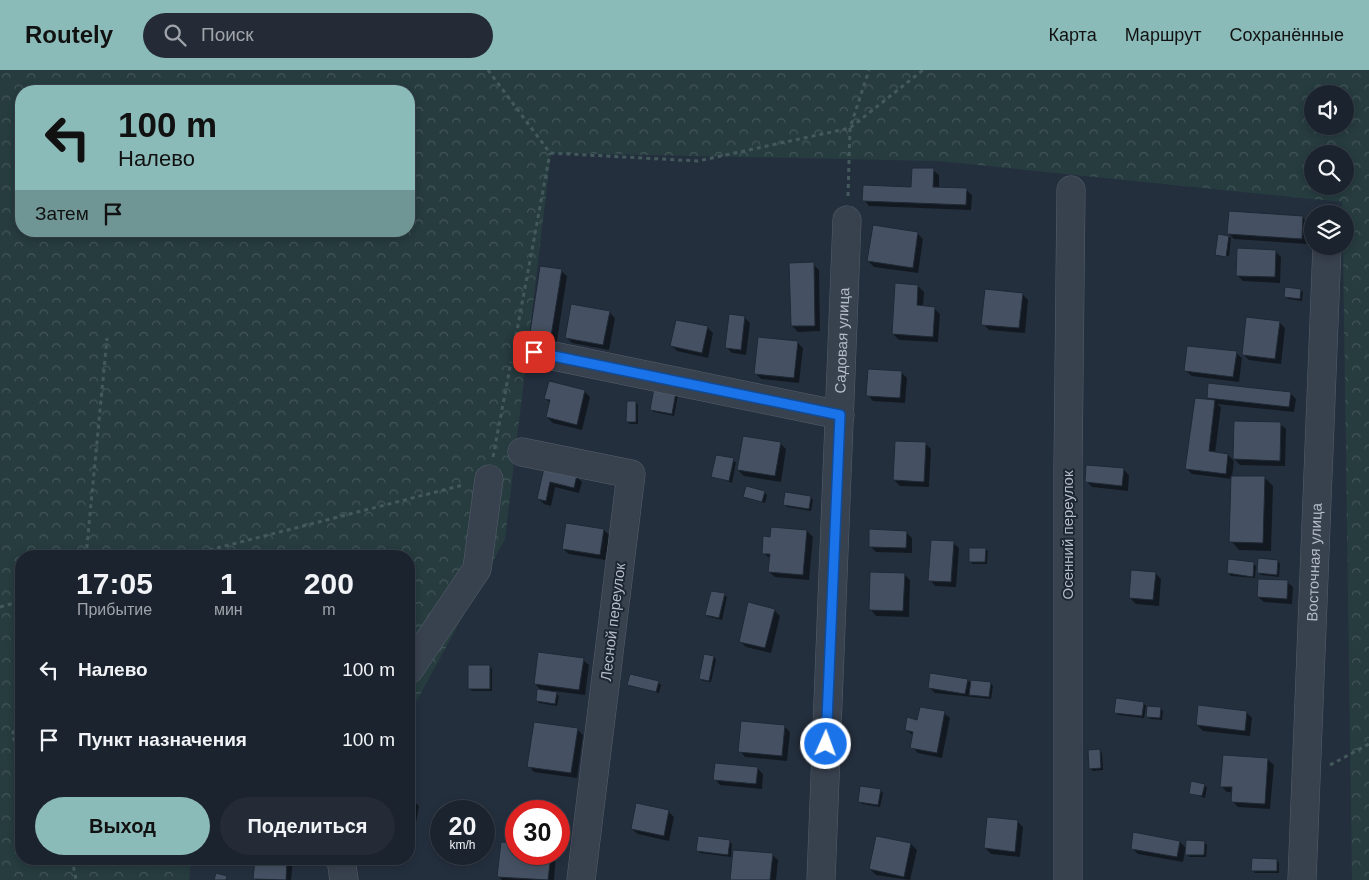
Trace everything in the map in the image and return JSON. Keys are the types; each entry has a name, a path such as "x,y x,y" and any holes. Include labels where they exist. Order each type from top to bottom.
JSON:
{"street":[{"name":"Осенний переулок","path":"1068,880 1068,468 1072,190"},
{"name":"Садовая улица","path":"821,880 847,220"},
{"name":"Восточная улица","path":"1302,880 1327,255"},
{"path":"520,350 840,415"},
{"name":"Лесной переулок","path":"522,452 631,474 581,880"},
{"path":"415,661 477,569 489,479"},
{"path":"342,865 344,880"}],"path":[{"path":"210,550 489,479 520,350 550,153 488,70"},
{"path":"847,220 850,128 870,70"},
{"path":"550,153 698,161 850,128 923,70"},
{"path":"87,550 107,338"},
{"path":"0,607 15,603"},
{"path":"15,729 12,735 15,741"},
{"path":"1306,779 1369,744"},
{"path":"73,865 76,880"}],"green space":[{"path":"0,70 1369,70 1369,880 1352,880 1343,255 1354,255 1354,205 1342,205 1342,202 938,161 551,153 505,539 415,704 415,550 15,550 15,865 190,865 189,880 0,880"}],"building":[{"path":"912,168 934,168 933,187 967,188 966,205 862,201 863,185 911,187"},
{"path":"1229,211 1303,216 1302,239 1227,234"},
{"path":"873,225 918,232 913,268 867,261"},
{"path":"1218,234 1229,236 1226,257 1215,255"},
{"path":"1237,248 1276,250 1275,277 1236,276"},
{"path":"814,262 815,326 791,326 789,263"},
{"path":"540,266 562,269 550,342 529,339"},
{"path":"895,283 918,285 917,305 935,307 933,337 892,334"},
{"path":"1285,287 1301,289 1300,299 1284,297"},
{"path":"985,289 1023,293 1019,328 981,325"},
{"path":"571,304 610,311 603,345 565,338"},
{"path":"729,314 745,316 741,350 725,348"},
{"path":"1246,317 1280,321 1275,359 1242,355"},
{"path":"676,320 708,326 702,353 670,346"},
{"path":"758,337 798,341 794,378 754,374"},
{"path":"1187,346 1237,351 1233,377 1184,371"},
{"path":"868,369 902,371 900,398 866,396"},
{"path":"549,381 585,390 577,425 546,417 550,400 544,399"},
{"path":"1208,383 1291,392 1289,407 1207,398"},
{"path":"654,388 676,392 672,414 650,410"},
{"path":"1195,398 1215,400 1209,451 1228,454 1226,474 1185,469"},
{"path":"627,401 636,401 636,422 626,422"},
{"path":"1234,421 1281,422 1280,461 1233,459"},
{"path":"743,436 781,442 775,476 737,470"},
{"path":"895,441 926,442 924,482 893,480"},
{"path":"716,455 734,458 729,481 711,477"},
{"path":"1086,465 1124,468 1122,486 1085,482"},
{"path":"544,468 577,475 574,488 550,482 546,501 537,499"},
{"path":"1231,476 1265,476 1263,543 1229,542"},
{"path":"746,486 765,491 762,502 743,497"},
{"path":"785,492 811,496 809,509 783,505"},
{"path":"566,523 604,529 600,555 562,549"},
{"path":"771,527 807,530 803,575 768,572 770,554 762,554 763,536 770,537"},
{"path":"869,529 907,531 906,548 869,547"},
{"path":"931,540 954,541 951,582 928,581"},
{"path":"969,548 986,548 985,562 969,562"},
{"path":"1258,558 1278,560 1277,575 1257,573"},
{"path":"1228,559 1254,562 1253,577 1227,573"},
{"path":"1131,570 1156,572 1153,600 1129,598"},
{"path":"870,572 905,573 903,611 869,610"},
{"path":"1258,579 1288,580 1287,599 1257,597"},
{"path":"711,591 725,593 719,618 705,615"},
{"path":"748,602 775,609 765,648 739,642"},
{"path":"538,652 584,658 579,690 534,684"},
{"path":"704,654 714,656 709,681 699,679"},
{"path":"468,665 490,665 490,689 468,689"},
{"path":"930,673 968,679 965,694 928,688"},
{"path":"630,674 659,681 656,692 627,685"},
{"path":"971,680 991,682 989,697 969,695"},
{"path":"537,689 557,692 555,704 536,701"},
{"path":"1116,698 1144,702 1142,716 1114,713"},
{"path":"1198,705 1247,711 1245,731 1196,725"},
{"path":"1147,706 1161,707 1160,718 1146,717"},
{"path":"920,707 945,711 937,753 910,748 913,732 905,730 907,717 917,720"},
{"path":"741,721 785,725 782,756 738,752"},
{"path":"534,722 578,728 571,773 527,767"},
{"path":"1100,749 1101,768 1089,769 1088,750"},
{"path":"1223,755 1268,758 1265,804 1231,802 1232,787 1220,787"},
{"path":"715,763 758,767 756,784 713,780"},
{"path":"1191,781 1205,784 1202,796 1189,794"},
{"path":"860,786 881,789 878,805 858,802"},
{"path":"636,803 669,810 664,836 631,829"},
{"path":"987,817 1018,820 1015,852 984,848"},
{"path":"1133,832 1180,841 1177,857 1131,849"},
{"path":"698,836 730,840 728,855 696,851"},
{"path":"876,836 911,843 904,877 869,869"},
{"path":"1186,840 1205,841 1204,855 1185,855"},
{"path":"501,842 505,842 505,865 550,865 548,880 497,877"},
{"path":"733,850 773,853 770,880 730,880"},
{"path":"1252,858 1277,859 1277,871 1251,871"},
{"path":"254,865 287,865 286,880 253,879"},
{"path":"216,873 227,876 226,880 214,880"}],"route":[{"path":"534,352 840,415 826,744"}]}
